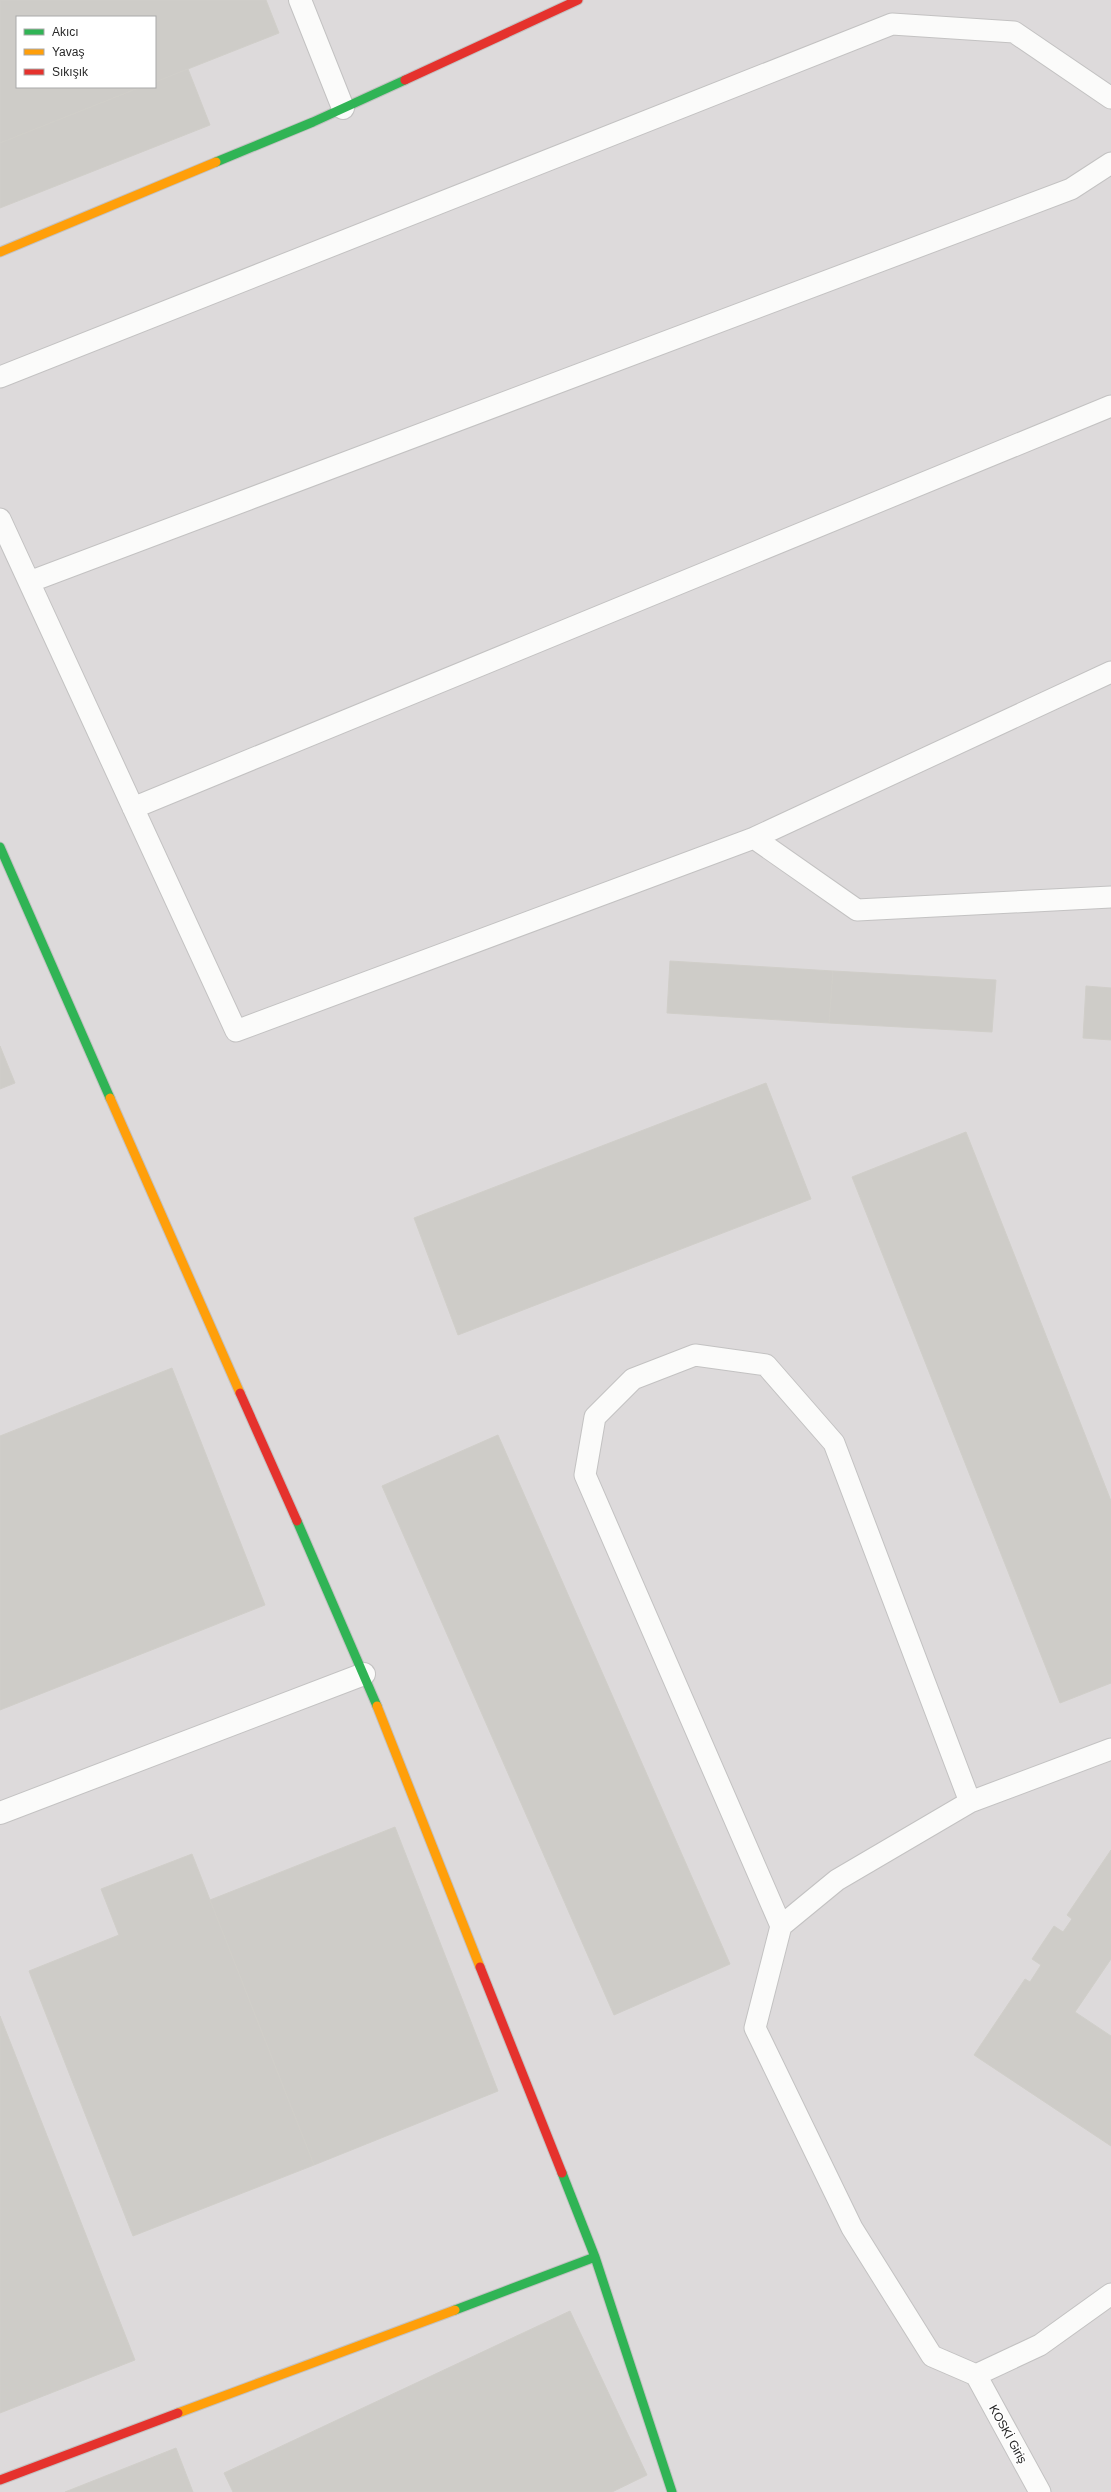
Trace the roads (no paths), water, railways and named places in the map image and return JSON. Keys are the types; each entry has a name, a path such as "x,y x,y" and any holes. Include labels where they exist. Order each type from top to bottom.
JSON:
{"street":[{"path":"300,0 343,108"},
{"path":"0,252 343,108 550,6 578,0"},
{"path":"0,847 364,1674 595,2257 672,2492"},
{"path":"0,1813 364,1674"},
{"path":"0,2480 595,2257"}],"lane":[{"path":"0,377 892,24 1014,32 1111,98"},
{"path":"29,582 1071,189 1111,163"},
{"path":"133,808 1111,406"},
{"path":"0,519 236,1031 754,838 1111,672"},
{"path":"754,838 857,910 1111,897"},
{"path":"781,1926 585,1475 595,1417 633,1379 695,1355 766,1365 834,1443 970,1802"},
{"path":"1111,1749 970,1802 837,1880 781,1926 755,2028 852,2228 932,2356 976,2376 1040,2345 1111,2294"},
{"name":"KOSKİ Giriş","path":"976,2376 1040,2492"}]}
